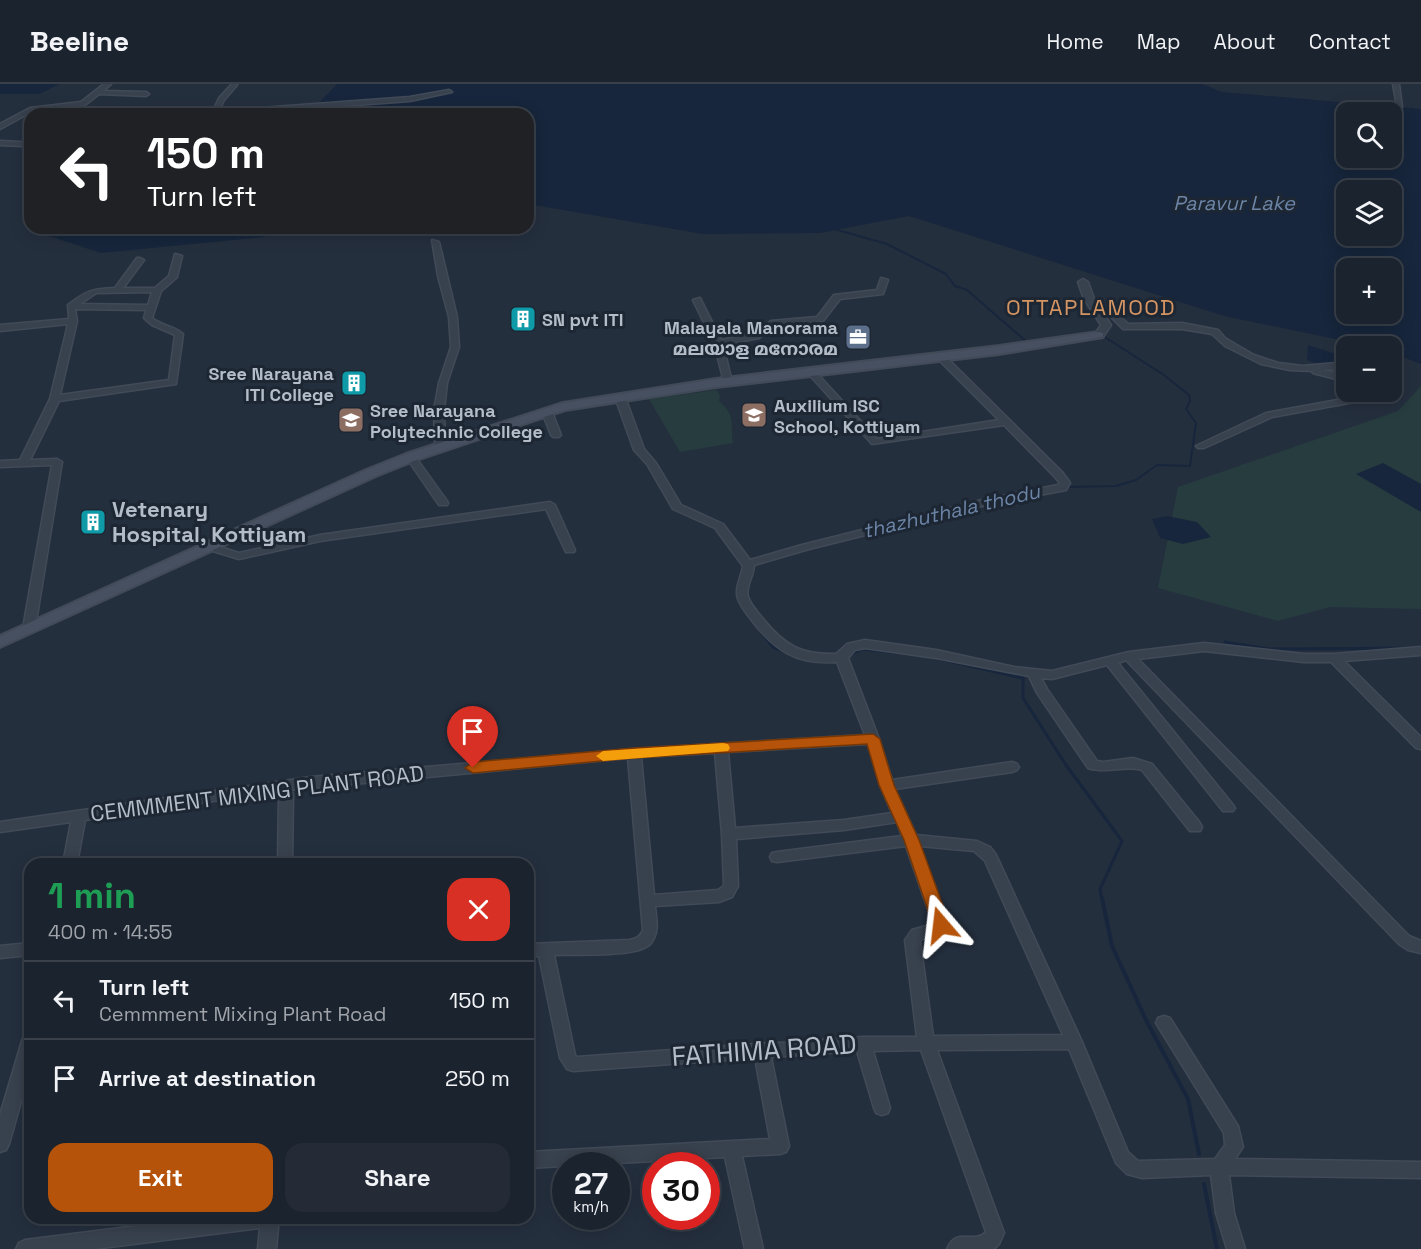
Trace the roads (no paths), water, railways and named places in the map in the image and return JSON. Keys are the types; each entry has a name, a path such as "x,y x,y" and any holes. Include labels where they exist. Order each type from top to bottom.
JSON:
{"main road":[{"path":"0,642 207,546 411,457 563,407 728,382 941,357 1102,333"}],"street":[{"path":"35,108 80,105 100,93 108,84"},
{"path":"1396,84 1399,102"},
{"path":"218,108 221,99 234,85"},
{"path":"289,108 410,99 449,92"},
{"path":"100,93 146,94"},
{"path":"0,127 24,113"},
{"path":"11,119 24,120"},
{"path":"0,143 21,144"},
{"path":"435,242 453,316 455,347 443,383 439,410 440,448"},
{"path":"55,399 173,382 179,334 148,318 157,291 173,277 178,256"},
{"path":"117,291 140,260"},
{"path":"718,343 756,336 771,324 820,319 837,297 880,292 884,280"},
{"path":"1083,282 1089,299 1106,325 1102,333"},
{"path":"24,463 55,399 74,316 70,309 90,292 157,291"},
{"path":"697,300 718,343 728,382"},
{"path":"73,306 152,308"},
{"path":"1094,308 1107,309 1126,327 1182,326 1215,332 1218,338 1263,363 1283,368 1308,369 1336,366"},
{"path":"0,328 73,321"},
{"path":"747,564 851,535 990,501 1063,486 1058,474 941,357"},
{"path":"176,360 187,359"},
{"path":"1308,369 1336,376"},
{"path":"810,371 875,442 1005,422"},
{"path":"620,397 639,450 651,463 677,507 719,526 750,570 742,591 743,596 777,642 789,651 826,659 842,656 851,647 865,644 936,654 1014,671 1052,675 1108,660 1204,647 1334,658 1421,651"},
{"path":"1201,446 1269,415 1340,402"},
{"path":"547,412 556,435"},
{"path":"411,457 444,503"},
{"path":"0,464 57,462 29,628"},
{"path":"207,546 239,556 320,538 550,505 570,550"},
{"path":"842,656 873,739 887,785 912,840 941,925 936,930 917,934 912,940 926,1043 996,1233 992,1242 986,1245 960,1245 956,1249"},
{"path":"1130,656 1404,940 1413,946 1421,947"},
{"path":"1334,658 1421,745"},
{"path":"1108,660 1228,808"},
{"path":"1033,673 1041,690 1093,765 1103,767 1132,763 1148,767 1195,827"},
{"name":"CEMMMENT MIXING PLANT ROAD","path":"0,826 274,786 634,753 873,739"},
{"path":"647,901 719,896 727,893 732,879 721,748"},
{"path":"534,949 642,944 647,939 650,930 634,753"},
{"path":"887,785 1012,767"},
{"path":"274,786 286,794 285,858"},
{"path":"71,858 79,816"},
{"path":"729,834 844,825 900,817"},
{"path":"777,857 912,840 977,846 985,851 991,859 1074,1042 1122,1157 1133,1168 1142,1170 1219,1167 1421,1170"},
{"name":"FATHIMA ROAD","path":"545,948 568,1058 573,1064 761,1049 862,1044 1074,1042"},
{"path":"0,952 24,949"},
{"path":"1164,1023 1232,1131 1234,1147 1219,1167 1225,1213 1236,1249"},
{"path":"862,1044 882,1108"},
{"path":"534,1160 780,1146 761,1049"},
{"path":"0,1144 24,1062"},
{"path":"732,1149 754,1249"},
{"path":"24,1249 222,1224"},
{"path":"267,1249 269,1224"}],"water":[{"path":"0,84 60,84 39,94 0,94"},
{"name":"Paravur Lake","path":"337,84 1202,84 1222,92 1339,102 1336,102 1336,168 1402,168 1402,107 1421,109 1421,364 1402,357 1402,336 1336,336 1336,339 1224,316 909,216 820,233 703,234 534,205 534,108 318,108 319,103"},
{"path":"43,234 267,234 264,237 101,253"},
{"path":"1308,345 1336,354 1336,363 1333,365 1320,365 1307,360"},
{"path":"1383,463 1421,484 1421,512 1356,474"},
{"path":"1167,516 1197,522 1211,537 1183,544 1160,538 1152,519"}],"waterway":[{"name":"thazhuthala thodu","path":"834,229 887,244 946,274 955,286 967,290 1028,343"},
{"name":"thazhuthala thodu","path":"1066,487 1116,486 1136,480 1157,465 1190,466 1196,423 1186,409 1190,401 1189,395 1164,375 1100,334"},
{"path":"738,588 738,580 742,575"},
{"path":"752,620 773,647 788,653"},
{"path":"1225,642 1269,649 1421,648"},
{"path":"850,655 862,649 916,655"},
{"path":"926,656 1023,678 1023,698 1066,765 1122,841 1100,889 1102,900"},
{"path":"823,661 836,662"},
{"path":"1102,898 1112,946 1146,1020 1188,1099 1199,1154"},
{"path":"1204,1184 1217,1249"}],"place":[{"name":"SN pvt ITI","path":"523,319"},
{"name":"Malayala Manorama മലയാള മനോരമ","path":"858,337"},
{"name":"Sree Narayana ITI College","path":"354,383"},
{"name":"Auxilium ISC School, Kottiyam","path":"754,415"},
{"name":"Sree Narayana Polytechnic College","path":"351,420"},
{"name":"Vetenary Hospital, Kottiyam","path":"93,522"}],"district":[{"name":"OTTAPLAMOOD","path":"1091,307"}]}
